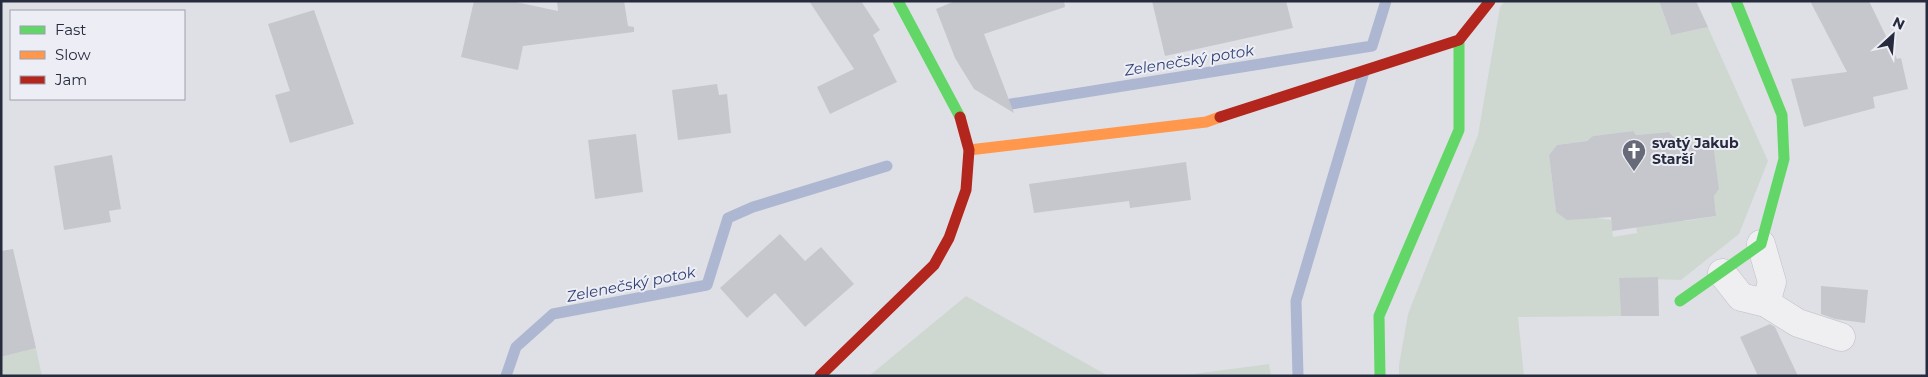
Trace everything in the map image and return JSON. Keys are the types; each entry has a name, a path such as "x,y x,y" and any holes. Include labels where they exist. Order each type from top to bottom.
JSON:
{"street":[{"path":"820,376 907,294 934,265 949,238 961,210 969,170 965,129 958,110 898,1"},
{"path":"968,150 1206,122 1345,79 1459,40 1490,1"},
{"path":"1736,1 1782,115 1784,159 1761,244 1772,282 1766,303"},
{"path":"1380,376 1379,316 1459,130 1459,40"},
{"path":"1680,301 1761,244"},
{"path":"1722,273 1741,297 1766,303 1798,323 1842,338"}],"shaded area":[{"path":"1505,1 1661,1 1661,7 1670,33 1675,34 1704,28 1706,23 1768,161 1739,234 1681,280 1619,278 1621,316 1518,317 1524,376 1399,376 1399,365 1408,314 1478,135 1500,7","holes":["1633,131 1636,135 1669,132 1682,146 1713,142 1719,189 1714,196 1716,216 1686,221 1635,217 1637,233 1613,237 1611,220 1556,212 1549,155 1557,145 1587,141 1593,136"]},
{"path":"966,296 1103,373 1109,376 869,376"},
{"path":"36,348 42,376 1,376 1,357"},
{"path":"1269,364 1271,376 1178,376"}],"building":[{"path":"474,1 511,1 558,11 557,1 624,1 628,26 634,27 634,32 523,46 518,70 461,57"},
{"path":"809,1 861,1 880,30 873,35 897,82 830,114 817,87 854,69"},
{"path":"955,1 1064,1 1065,7 984,34 1014,113 974,89 955,58 936,9"},
{"path":"1152,1 1286,1 1293,28 1165,56"},
{"path":"1659,1 1696,1 1708,27 1671,35"},
{"path":"1810,1 1869,1 1897,59 1901,58 1908,89 1873,97 1875,108 1804,127 1791,79 1847,72"},
{"path":"314,10 354,124 290,143 275,95 290,91 268,24"},
{"path":"717,84 719,95 727,94 731,133 678,140 672,90"},
{"name":"svatý Jakub Starší","path":"1633,131 1636,135 1669,132 1682,146 1713,142 1719,189 1714,196 1716,216 1612,231 1611,217 1567,220 1556,212 1549,155 1557,145 1587,141 1593,136"},
{"path":"636,134 643,192 595,199 588,140"},
{"path":"112,155 121,209 109,211 111,222 64,230 54,166"},
{"path":"1186,162 1191,200 1130,208 1129,201 1034,213 1029,184"},
{"path":"780,234 805,261 821,247 854,284 805,327 775,293 747,318 720,288"},
{"path":"13,249 36,348 1,357 1,251"},
{"path":"1658,277 1659,316 1621,316 1619,278"},
{"path":"1821,286 1868,290 1865,323 1835,319 1821,314"},
{"path":"1770,324 1775,327 1798,376 1758,376 1740,337"}],"waterway":[{"name":"Zelenečský potok","path":"1011,104 1372,46 1386,1"},
{"name":"Zelenečský potok","path":"1298,376 1296,301 1364,72"},
{"name":"Zelenečský potok","path":"506,376 516,347 553,314 707,285 728,218 753,207 887,166"}],"traffic: fast":[{"path":"898,1 960,117"},
{"path":"1680,301 1761,244 1784,159 1782,115 1736,1"},
{"path":"1380,376 1379,316 1459,130 1459,40"}],"traffic: slow":[{"path":"969,150 1206,122 1220,117"}],"traffic: jam":[{"path":"1220,117 1459,40 1490,1"},
{"path":"820,376 934,265 949,238 966,190 969,150 960,117"}],"place":[{"name":"svatý Jakub Starší","path":"1634,172"}]}
